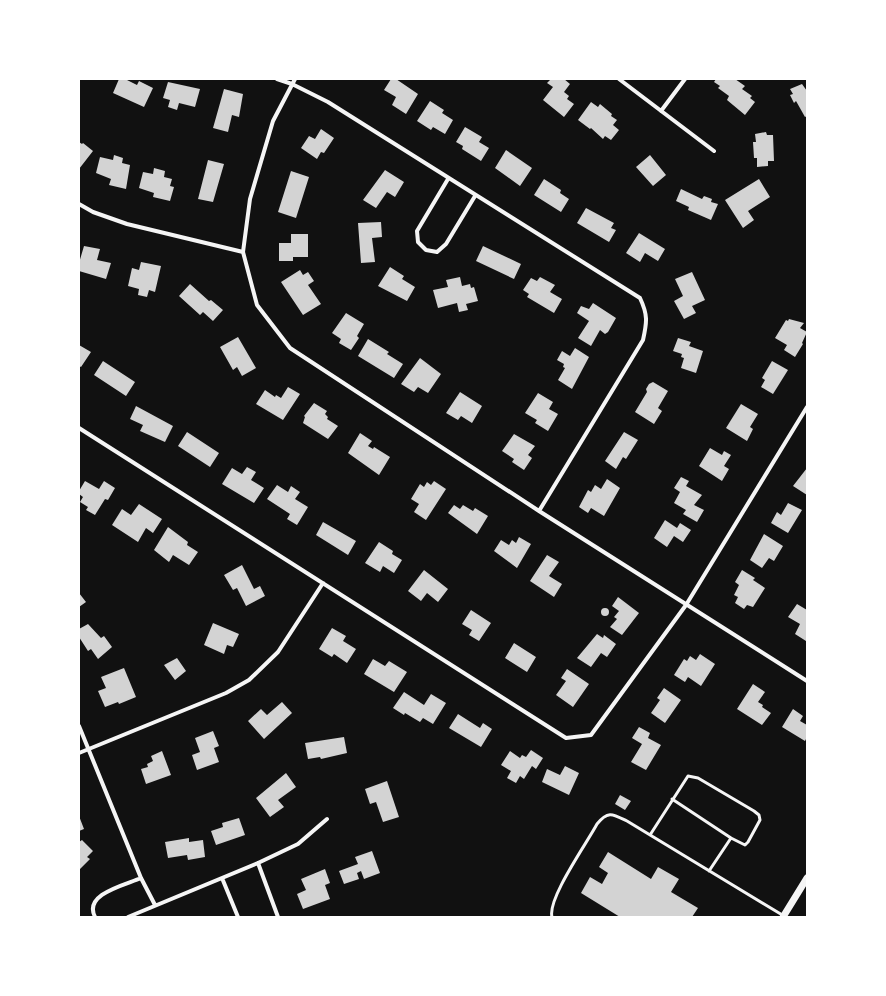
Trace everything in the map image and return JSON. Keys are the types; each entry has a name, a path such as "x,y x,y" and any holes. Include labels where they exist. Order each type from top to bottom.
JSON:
{"street":[{"path":"277,79 292,84 328,102 475,196 640,298 646,312 646,326 643,340 539,511"},
{"path":"295,79 273,121 250,199 243,252 257,305 290,348 539,511 807,681"},
{"path":"619,79 714,151"},
{"path":"661,111 685,79"},
{"path":"448,179 417,231 418,242 426,250 437,252 446,244 475,196"},
{"path":"79,204 93,212 127,224 243,252"},
{"path":"79,428 566,738 591,735 686,605 807,407"},
{"path":"79,753 226,693 249,680 278,652 322,583"},
{"path":"79,726 141,878 155,905"},
{"path":"128,917 258,863 298,844 328,819"},
{"path":"258,863 278,917"},
{"path":"95,917 92,905 95,900 103,894 141,878"},
{"path":"222,878 238,917"},
{"path":"784,916 807,878"}],"lane":[{"path":"650,835 684,778 688,776 693,776 759,815 760,818 758,825 745,845 731,838 672,799"},
{"path":"552,917 550,911 556,895 603,816 614,815 784,916"},
{"path":"709,871 731,838"}],"building":[{"path":"119,79 125,79 137,85 139,81 153,88 144,107 113,93"},
{"path":"391,79 396,79 418,94 406,114 392,105 396,97 384,90"},
{"path":"551,79 564,79 570,84 564,92 569,96 567,99 574,104 564,117 543,100 553,87 547,83"},
{"path":"716,79 735,79 745,86 742,89 752,96 750,98 755,102 745,115 727,100 729,96 718,88 720,86 714,82"},
{"path":"168,82 200,89 195,107 179,103 177,110 168,107 170,100 163,98"},
{"path":"802,84 807,91 807,116 805,117 796,101 794,103 790,95 793,94 790,89"},
{"path":"224,89 243,94 239,117 232,115 228,132 213,128"},
{"path":"430,101 444,110 442,113 453,120 445,134 433,127 431,130 417,121"},
{"path":"591,102 598,107 600,104 617,120 613,125 619,130 611,140 605,136 603,139 591,128 590,129 578,120"},
{"path":"465,127 482,137 479,142 489,148 481,161 462,149 463,146 456,142"},
{"path":"321,129 334,138 324,153 321,152 317,159 301,148 309,136 315,139"},
{"path":"766,132 767,135 773,135 774,161 768,161 768,166 757,167 757,158 754,158 753,142 756,142 755,134"},
{"path":"79,142 82,144 83,143 93,151 79,169"},
{"path":"506,150 532,168 520,186 495,168"},
{"path":"114,155 123,158 122,163 130,165 126,189 109,185 111,179 96,173 100,157 113,160"},
{"path":"650,155 666,175 653,186 636,167"},
{"path":"208,160 224,164 213,202 198,199"},
{"path":"154,168 165,171 164,177 172,179 170,186 174,187 170,201 153,197 154,193 139,188 143,172 153,174"},
{"path":"385,170 404,182 395,197 387,192 376,208 363,200"},
{"path":"291,171 309,177 296,218 278,212"},
{"path":"544,179 561,190 560,193 569,199 561,212 534,195"},
{"path":"759,179 770,197 748,211 754,220 743,228 725,200"},
{"path":"681,189 702,199 704,196 712,199 711,202 718,204 711,220 688,210 689,207 676,201"},
{"path":"586,208 614,223 611,228 616,230 609,242 577,223"},
{"path":"381,222 382,237 372,238 375,262 361,263 358,223"},
{"path":"639,233 665,249 658,261 645,253 640,262 626,253"},
{"path":"291,234 308,234 308,257 293,257 293,261 279,261 279,243 291,243"},
{"path":"84,246 100,249 97,260 111,263 106,279 79,271 79,263"},
{"path":"483,246 521,264 514,279 476,261"},
{"path":"141,262 161,266 155,292 149,290 147,297 138,295 139,289 128,286 132,268 139,270"},
{"path":"390,267 404,276 402,279 415,287 407,301 378,286"},
{"path":"300,270 303,275 308,272 314,281 308,285 321,304 303,315 281,282"},
{"path":"692,272 705,300 692,306 696,313 684,319 674,301 683,296 675,279"},
{"path":"460,277 462,286 470,284 471,288 474,287 478,301 466,304 468,310 459,312 457,303 438,308 433,290 448,287 446,280"},
{"path":"540,277 555,285 550,292 562,299 554,313 527,297 529,294 523,290 531,278 537,281"},
{"path":"190,284 209,301 211,300 223,310 213,321 203,312 200,315 179,296"},
{"path":"593,303 616,318 608,332 605,334 600,330 591,346 578,338 589,321 577,313 581,306 589,309"},
{"path":"346,313 364,324 357,336 359,338 351,350 339,343 341,339 332,333"},
{"path":"789,319 804,323 800,328 807,332 802,343 803,344 795,357 784,350 787,345 775,338 786,320 788,321"},
{"path":"238,337 256,368 242,376 237,367 233,370 220,347"},
{"path":"678,338 691,342 689,346 703,351 696,373 681,368 684,358 681,357 682,354 673,351"},
{"path":"368,339 389,352 387,354 403,364 394,378 358,356"},
{"path":"79,345 91,352 81,367 79,366"},
{"path":"575,348 589,357 572,389 558,380 565,368 563,367 564,364 557,360 562,351 570,356"},
{"path":"420,358 441,374 428,393 418,387 414,392 401,384"},
{"path":"103,361 135,382 126,396 94,375"},
{"path":"772,361 788,370 773,394 761,387 765,380 762,378"},
{"path":"653,382 668,391 658,408 662,411 654,424 635,412 647,392 646,389 649,384"},
{"path":"288,387 300,394 283,420 256,404 265,390 275,397 276,395 281,398"},
{"path":"460,392 482,406 472,423 461,416 458,420 446,413"},
{"path":"538,393 553,402 549,409 558,414 548,431 535,423 537,420 525,413"},
{"path":"314,403 327,411 325,414 328,417 327,419 338,426 328,439 303,423 304,416"},
{"path":"741,404 758,414 750,427 753,429 747,441 726,428"},
{"path":"136,406 173,426 165,442 140,431 143,425 130,419"},
{"path":"187,432 219,453 210,467 178,446"},
{"path":"624,432 638,440 626,459 623,457 616,469 605,461"},
{"path":"360,433 372,441 368,446 373,449 374,447 390,457 379,475 348,453"},
{"path":"514,434 535,446 528,455 532,458 524,470 512,462 514,459 502,451"},
{"path":"710,448 722,455 724,451 731,455 724,466 729,469 722,481 699,466"},
{"path":"247,467 256,472 251,480 264,488 254,503 222,484 232,468 242,474"},
{"path":"807,468 807,495 793,486"},
{"path":"681,477 689,481 686,486 702,495 694,505 704,510 697,522 683,514 686,510 674,503 680,492 674,488"},
{"path":"607,479 620,488 604,516 591,508 588,513 579,507 588,490 591,492 595,485 601,489"},
{"path":"85,481 99,489 104,481 115,488 108,500 105,499 95,515 86,510 88,507 80,502 83,497 79,494 79,491"},
{"path":"434,481 446,489 426,520 414,512 419,504 411,499 420,484 424,487 427,482 431,485"},
{"path":"277,485 288,492 291,486 300,492 295,499 308,507 297,525 287,519 290,514 267,499"},
{"path":"788,503 802,510 788,533 771,523 777,512 781,515"},
{"path":"139,504 162,519 153,533 146,528 138,542 112,525 122,509 131,515"},
{"path":"454,505 460,509 463,505 473,511 475,508 488,516 477,534 448,513"},
{"path":"665,520 677,528 680,523 691,530 683,542 674,536 667,547 654,538"},
{"path":"323,522 356,541 348,555 316,535"},
{"path":"168,527 188,542 187,545 198,552 189,565 173,555 169,562 154,550"},
{"path":"764,534 783,546 774,561 769,558 762,568 750,560"},
{"path":"519,537 531,544 517,568 494,551 501,540 509,545 512,540 516,543"},
{"path":"379,542 393,551 392,554 402,560 394,573 383,566 380,572 365,563"},
{"path":"547,555 559,562 549,576 562,584 554,597 530,581"},
{"path":"242,565 254,589 260,586 265,596 246,606 237,588 233,590 224,575"},
{"path":"424,570 448,589 438,602 427,593 421,601 408,591"},
{"path":"742,570 755,578 753,580 765,588 753,607 747,605 744,609 735,603 738,597 734,595 739,585 735,582"},
{"path":"79,593 86,602 79,607"},
{"path":"618,597 639,613 622,635 610,627 617,619 614,617 619,611 612,606"},
{"path":"797,604 807,610 806,641 795,634 800,624 788,617"},
{"path":"603,608 607,608 609,612 607,616 603,616 601,614 601,610"},
{"path":"471,610 491,623 479,641 469,635 472,630 462,624"},
{"path":"213,623 239,634 233,647 227,645 224,654 204,645"},
{"path":"88,624 101,638 104,636 112,647 98,659 91,649 88,651 79,637 79,629"},
{"path":"332,628 346,636 343,641 356,649 347,663 334,654 332,657 319,649"},
{"path":"597,634 603,638 604,635 616,644 607,657 601,653 591,667 577,658"},
{"path":"514,643 536,657 527,672 505,658"},
{"path":"700,654 715,664 701,686 688,677 685,682 674,675 684,659 687,661 690,656 696,660"},
{"path":"177,658 186,671 175,680 164,665"},
{"path":"373,659 385,666 389,661 407,672 394,692 364,674"},
{"path":"124,668 136,697 119,704 118,702 105,707 98,691 106,688 101,677"},
{"path":"567,669 589,684 573,707 556,695 566,681 561,678"},
{"path":"753,684 765,692 758,702 763,705 762,707 771,713 762,725 737,709"},
{"path":"664,688 681,700 665,723 651,713 660,700 657,698"},
{"path":"404,692 424,705 431,694 446,703 433,724 423,718 420,722 393,708"},
{"path":"282,702 292,713 264,739 248,721 261,709 267,715"},
{"path":"793,709 803,716 800,721 807,725 807,737 805,741 782,727"},
{"path":"458,714 480,728 483,723 492,729 481,747 449,728"},
{"path":"639,727 650,733 648,738 661,745 646,770 631,762 642,744 632,738"},
{"path":"213,731 219,746 214,748 219,762 197,770 192,755 200,752 195,738"},
{"path":"344,737 347,753 321,759 320,757 308,759 305,743"},
{"path":"531,750 543,758 536,769 532,766 524,779 520,776 516,783 507,778 511,771 501,765 510,751 520,758 522,755 526,757"},
{"path":"162,751 171,775 146,784 141,769 148,767 147,764 153,761 151,756"},
{"path":"565,766 579,773 569,795 542,782 547,769 560,775"},
{"path":"286,773 296,787 278,800 284,807 270,817 256,798"},
{"path":"387,781 399,817 383,822 376,802 370,804 365,789"},
{"path":"620,795 631,801 625,810 615,804"},
{"path":"79,816 84,829 79,831"},
{"path":"239,818 245,835 216,845 211,831 223,827 222,823"},
{"path":"189,838 189,842 203,840 205,857 188,860 187,855 168,858 165,842"},
{"path":"82,840 93,851 87,857 90,859 79,870 79,842"},
{"path":"372,851 380,873 364,879 361,871 357,873 359,879 344,884 339,871 358,864 355,857"},
{"path":"608,852 651,879 658,867 679,879 671,892 698,908 692,917 620,917 581,893 590,877 602,884 608,873 599,867"},
{"path":"325,869 330,883 325,885 330,899 303,909 297,894 306,890 301,879"}]}
